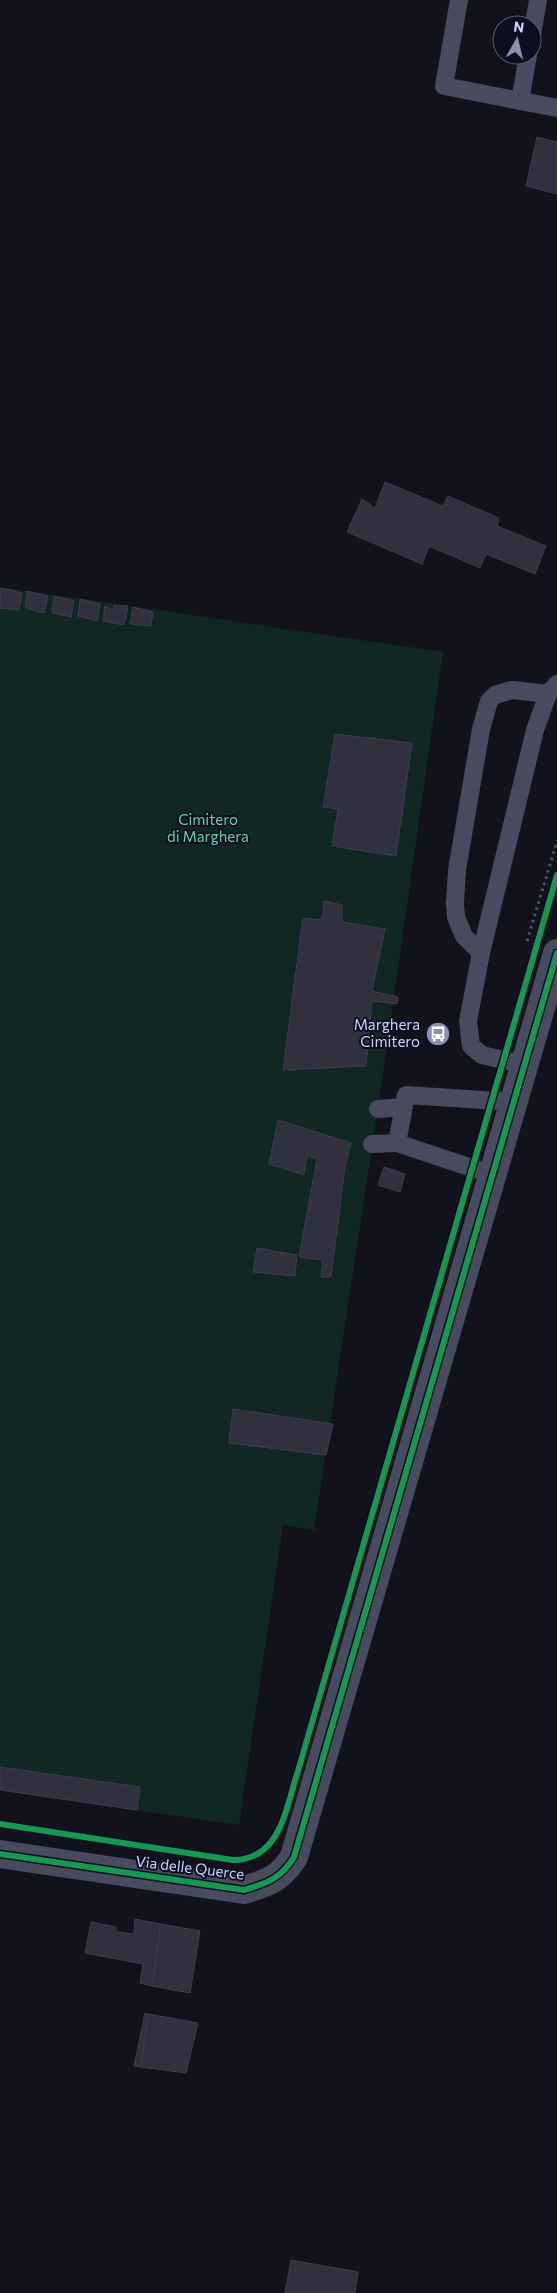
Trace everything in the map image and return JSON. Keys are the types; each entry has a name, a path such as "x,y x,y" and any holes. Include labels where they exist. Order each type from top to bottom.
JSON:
{"street":[{"name":"Via delle Querce","path":"0,1854 244,1890 264,1884 285,1871 294,1857 309,1812 557,953"}],"lane":[{"path":"459,0 444,86 557,108"},
{"path":"535,15 538,0"},
{"path":"520,101 526,65"},
{"path":"481,953 464,936 456,918 454,903 457,870 481,729 489,701 495,695 512,690 553,689 535,730 481,953 468,1021 471,1046 482,1055 525,1065"},
{"path":"396,1143 406,1095 514,1102"},
{"path":"378,1109 403,1108"},
{"path":"372,1144 396,1143 493,1175"}],"path":[{"path":"526,945 557,841"}],"green space":[{"name":"Cimitero di Marghera","path":"0,587 443,652 384,1068 314,1530 283,1525 239,1825 0,1790"}],"building":[{"path":"537,137 557,142 557,194 526,186"},
{"path":"385,482 443,506 448,496 499,518 497,526 546,546 535,574 486,554 480,568 429,546 422,564 347,532 362,499 375,508"},
{"path":"1,588 22,593 19,610 0,608"},
{"path":"27,591 48,596 44,613 25,608"},
{"path":"54,596 74,601 71,617 52,613"},
{"path":"80,599 100,604 97,621 78,616"},
{"path":"114,605 128,606 124,625 103,621 105,606 113,610"},
{"path":"133,607 153,612 151,626 130,624"},
{"path":"335,734 412,743 396,856 332,846 338,809 323,807"},
{"path":"324,901 342,905 342,922 385,929 372,991 398,997 397,1004 372,1001 366,1066 283,1070 303,918 322,920"},
{"path":"278,1120 351,1143 345,1167 331,1277 321,1277 323,1260 299,1257 317,1159 307,1156 304,1175 269,1164"},
{"path":"384,1167 405,1174 400,1192 378,1185"},
{"path":"257,1248 297,1255 295,1276 253,1272"},
{"path":"233,1409 333,1424 326,1455 229,1443"},
{"path":"0,1767 140,1787 137,1810 0,1790"},
{"path":"135,1919 161,1924 152,1986 140,1983 143,1964 85,1953 91,1922 116,1927 116,1932 134,1934"},
{"path":"161,1924 200,1931 190,1993 152,1986"},
{"path":"145,2013 148,2014 141,2067 134,2066"},
{"path":"148,2014 198,2023 186,2073 141,2067"},
{"path":"291,2260 358,2272 355,2293 285,2293"}],"cycle path":[{"path":"0,1824 233,1860 249,1858 262,1851 279,1829 290,1800 557,875"},
{"path":"0,1854 244,1890 273,1879 284,1870 294,1857 557,953"}],"place":[{"name":"Marghera Cimitero","path":"438,1034"}]}
